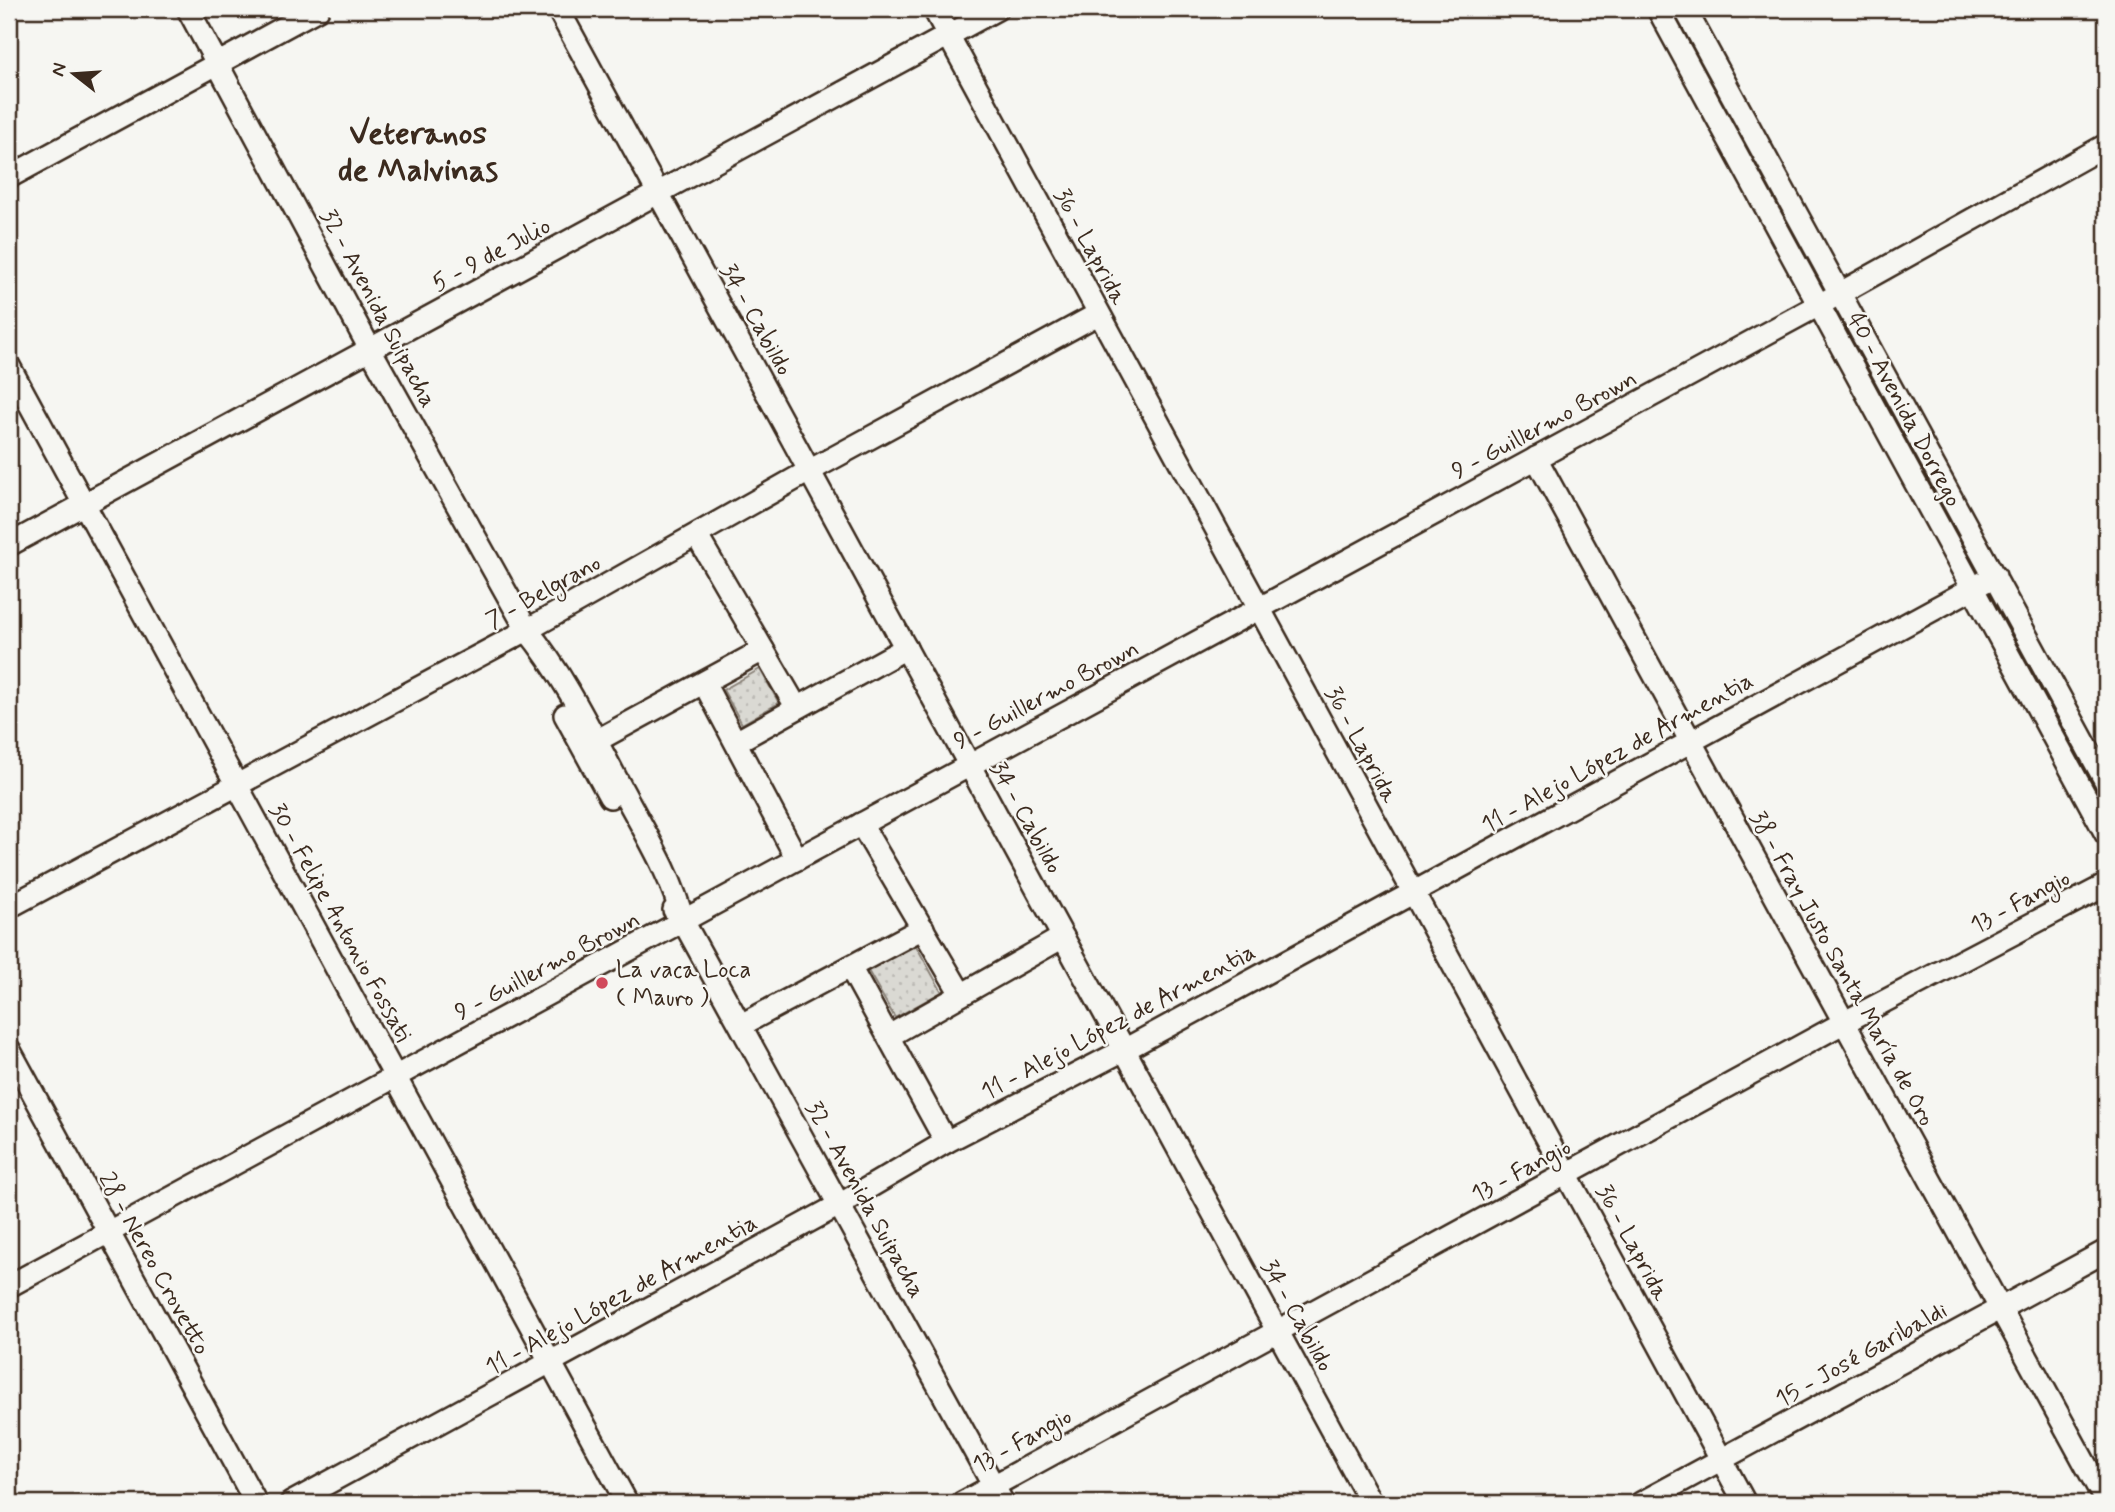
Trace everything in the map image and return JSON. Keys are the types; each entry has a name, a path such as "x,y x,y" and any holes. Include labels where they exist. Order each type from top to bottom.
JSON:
{"street":[{"name":"32 - Avenida Suipacha","path":"188,9 370,349 527,631 541,670 665,898 683,921 998,1495"},
{"path":"9,177 318,9"},
{"name":"34 - Cabildo","path":"558,9 1371,1503"},
{"name":"36 - Laprida","path":"934,9 1745,1503"},
{"name":"5 - 9 de Julio","path":"9,545 997,9"},
{"name":"40 - Avenida Dorrego","path":"1658,9 2106,834"},
{"name":"40 - Avenida Dorrego","path":"1685,9 2106,782"},
{"name":"9 - Guillermo Brown","path":"9,1286 1840,294 2106,145"},
{"name":"7 - Belgrano","path":"9,907 527,631 809,471 1098,314"},
{"name":"30 - Felipe Antonio Fossati","path":"9,366 627,1503"},
{"name":"38 - Fray Justo Santa María de Oro","path":"1536,458 2106,1502"},
{"path":"697,536 797,708"},
{"name":"11 - Alejo López de Armentia","path":"290,1503 839,1205 946,1142 1124,1050 1995,576"},
{"name":"32 - Avenida Suipacha","path":"527,631 544,652 596,741 676,890 683,921"},
{"path":"736,742 906,648"},
{"path":"596,741 763,650"},
{"path":"704,683 797,859"},
{"path":"861,824 961,994"},
{"name":"13 - Fangio","path":"962,1503 998,1495 1277,1331 1843,1023 2106,885"},
{"path":"741,1026 923,928"},
{"path":"889,1036 1063,937"},
{"path":"850,967 946,1142"},
{"name":"28 - Nereo Crovetto","path":"9,1049 256,1503"},
{"name":"15 - José Garibaldi","path":"1642,1503 2106,1251"}],"shaded area":[{"path":"1689,39 1814,265 1810,268 1685,41"},
{"path":"1841,321 1966,547 1962,550 1837,323"},
{"path":"1999,608 2106,803 2106,814 1994,610"},
{"path":"760,669 779,703 742,724 723,690"},
{"path":"914,942 942,992 895,1018 867,969"}],"place":[{"name":"La vaca Loca ( Mauro )","path":"602,983"}],"district":[{"name":"Veteranos de Malvinas","path":"418,150"}]}
